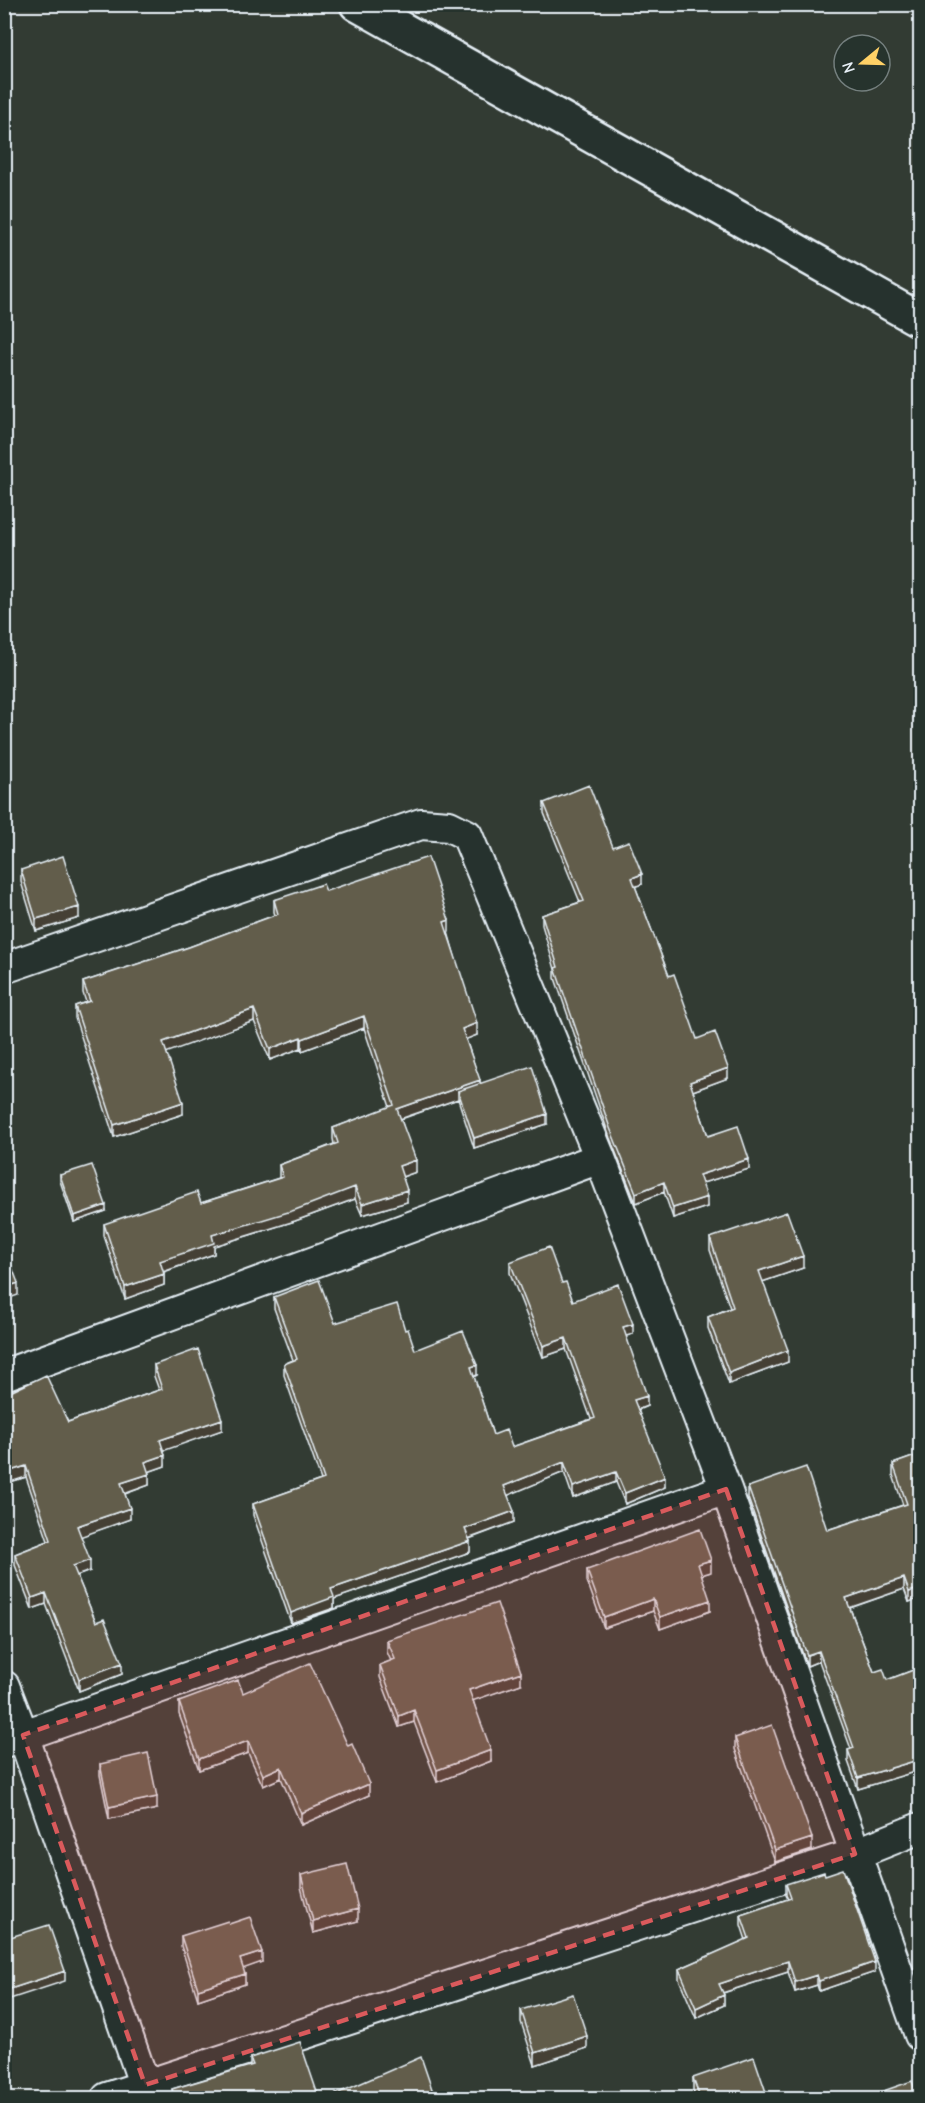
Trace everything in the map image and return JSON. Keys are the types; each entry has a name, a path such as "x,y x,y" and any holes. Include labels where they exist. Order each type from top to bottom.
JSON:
{"main road":[{"path":"357,4 921,320"}],"street":[{"path":"4,968 421,824 449,826 467,835 600,1158 726,1489 921,2035"},
{"path":"4,1375 600,1158"},
{"path":"14,1739 726,1489"},
{"path":"4,1686 14,1739 147,2092"},
{"path":"107,2098 147,2092 855,1854 921,1828"}],"highlighted area":[{"path":"726,1489 855,1854 145,2085 23,1735"}],"building":[{"path":"589,785 613,847 629,841 642,874 632,878 669,976 674,974 697,1039 715,1032 728,1068 690,1082 708,1136 738,1126 749,1159 699,1175 707,1197 673,1208 664,1182 636,1193 610,1128 555,968 558,967 542,915 584,901 544,803"},
{"path":"63,856 79,907 36,919 21,870"},
{"path":"428,857 449,920 444,922 477,1023 462,1029 480,1080 397,1109 416,1160 399,1166 407,1190 362,1204 355,1187 295,1210 212,1235 214,1243 160,1261 164,1274 125,1287 104,1224 197,1192 201,1203 283,1177 279,1165 338,1143 333,1128 394,1105 364,1016 270,1049 254,1009 163,1042 183,1102 114,1125 75,1006 90,1001 83,982 189,947 278,914 274,900 323,884 326,891"},
{"path":"532,1066 547,1114 474,1138 458,1091"},
{"path":"92,1165 106,1205 74,1216 60,1175"},
{"path":"787,1212 803,1256 759,1271 788,1350 729,1373 708,1317 733,1307 710,1238"},
{"path":"4,1246 18,1283 4,1288"},
{"path":"549,1247 562,1283 566,1282 573,1301 618,1284 633,1324 623,1327 647,1396 634,1400 665,1477 625,1493 616,1472 573,1487 564,1462 504,1486 514,1511 465,1529 470,1541 331,1589 334,1597 291,1613 253,1504 324,1479 284,1364 297,1359 274,1297 319,1280 335,1323 397,1304 405,1330 408,1329 415,1350 463,1331 477,1365 471,1367 493,1435 506,1430 512,1447 595,1418 566,1338 543,1346 510,1262"},
{"path":"198,1349 222,1419 160,1440 165,1455 145,1462 149,1474 121,1483 130,1508 77,1526 90,1560 73,1566 96,1622 104,1619 122,1663 79,1679 46,1593 32,1598 15,1554 51,1540 26,1466 4,1473 4,1395 46,1375 68,1422 162,1389 154,1365"},
{"path":"921,1454 921,1588 909,1592 904,1578 846,1598 874,1672 883,1669 887,1680 921,1667 921,1759 858,1778 848,1750 854,1748 819,1651 807,1655 748,1487 806,1467 827,1530 907,1504 893,1464"},
{"path":"700,1529 711,1560 698,1564 710,1600 660,1617 653,1599 604,1617 587,1570"},
{"path":"497,1603 521,1672 469,1690 491,1750 437,1770 414,1710 399,1716 380,1665 395,1659 387,1640"},
{"path":"310,1663 348,1746 352,1744 369,1784 301,1813 281,1767 263,1775 248,1741 199,1759 179,1702 238,1680 243,1693"},
{"path":"772,1725 812,1838 775,1850 735,1738"},
{"path":"148,1753 157,1797 109,1807 100,1764"},
{"path":"347,1864 358,1909 313,1921 301,1875"},
{"path":"843,1869 875,1962 819,1981 817,1975 795,1982 788,1961 719,1984 724,1995 696,2008 679,1969 749,1938 741,1915 791,1898 786,1884 824,1872 825,1875"},
{"path":"250,1917 262,1952 240,1959 245,1974 198,1989 181,1936 228,1921 229,1924"},
{"path":"49,1925 65,1971 4,1991 4,1939"},
{"path":"573,1994 587,2036 535,2053 521,2010"},
{"path":"300,2042 319,2098 175,2098 172,2089 253,2065 250,2058"},
{"path":"421,2057 435,2098 327,2098"},
{"path":"754,2057 768,2098 700,2098 693,2078"},
{"path":"912,2081 916,2093 921,2092 921,2098 873,2098 872,2095"}]}
